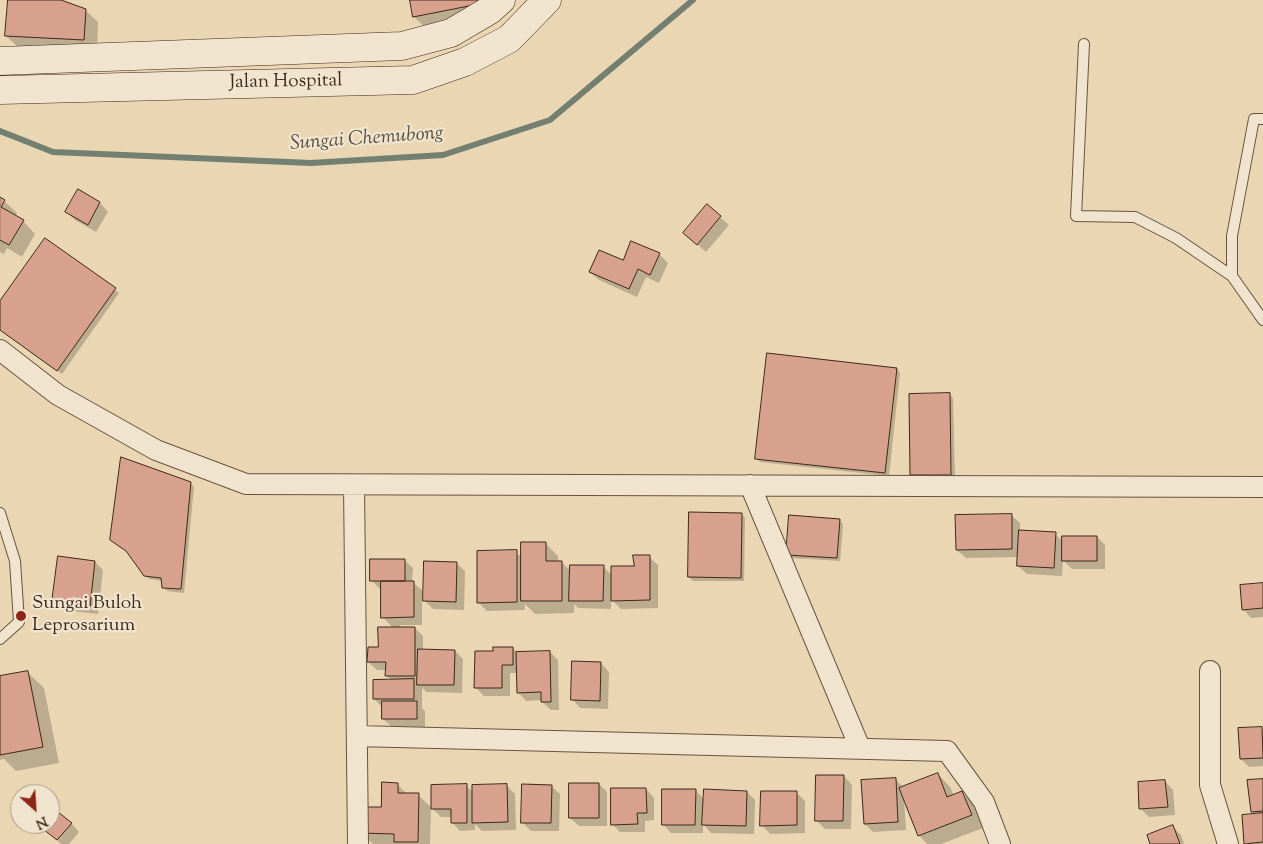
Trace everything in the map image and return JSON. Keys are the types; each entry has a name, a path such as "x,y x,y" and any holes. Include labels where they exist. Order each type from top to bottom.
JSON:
{"main road":[{"name":"Jalan Hospital","path":"0,61 402,46 451,33 490,10 501,0"},
{"name":"Jalan Hospital","path":"0,90 414,80 465,62 509,39 546,0"}],"street":[{"path":"0,350 58,395 156,450 246,484 1263,487"},
{"path":"354,485 358,844"},
{"path":"750,486 860,748"},
{"path":"1210,671 1210,785 1228,844"},
{"path":"357,736 947,750 984,802 1000,844"}],"lane":[{"path":"1084,44 1076,216 1135,217 1176,238 1232,276 1263,320"},
{"path":"1232,276 1232,236 1254,119 1263,119"},
{"path":"0,512 15,561 19,622 0,639"}],"building":[{"path":"8,0 61,0 86,9 84,40 5,36"},
{"path":"410,0 484,0 484,3 413,17"},
{"path":"78,189 100,202 88,225 65,212"},
{"path":"0,197 5,200 1,207 24,220 9,245 0,240"},
{"path":"707,204 721,216 697,245 683,233"},
{"path":"45,238 116,288 57,371 0,330 0,301"},
{"path":"631,241 660,253 650,275 638,269 629,289 589,272 599,250 623,260"},
{"path":"767,353 897,368 885,473 755,459"},
{"path":"950,393 951,475 910,475 909,394"},
{"path":"121,457 191,482 181,589 162,588 161,578 144,576 126,551 110,540"},
{"path":"689,512 742,513 741,578 688,577"},
{"path":"1012,514 1012,549 956,550 955,515"},
{"path":"789,515 840,519 837,558 786,555"},
{"path":"1019,530 1056,532 1054,568 1017,566"},
{"path":"1062,536 1097,536 1097,561 1062,561"},
{"path":"521,542 546,542 546,561 562,561 562,601 521,601"},
{"path":"517,550 517,602 477,603 477,551"},
{"path":"633,555 650,555 650,600 611,601 611,566 634,566"},
{"path":"58,556 95,561 90,607 52,602"},
{"path":"370,559 405,559 405,581 370,581"},
{"path":"424,561 457,562 456,602 423,601"},
{"path":"570,565 604,565 603,601 569,601"},
{"path":"381,581 414,581 414,617 381,618"},
{"path":"1263,583 1263,608 1242,610 1240,585"},
{"path":"378,627 415,627 415,676 385,676 386,662 367,662 368,647 378,647"},
{"path":"493,647 513,647 513,665 502,665 502,688 474,688 475,651 493,651"},
{"path":"418,649 455,650 454,685 417,685"},
{"path":"550,651 551,702 541,702 541,692 517,693 516,652"},
{"path":"572,661 601,662 600,701 571,700"},
{"path":"28,671 43,747 0,755 0,676"},
{"path":"414,679 414,699 373,699 373,680"},
{"path":"382,701 417,701 417,719 382,719"},
{"path":"1262,727 1263,758 1240,759 1238,728"},
{"path":"938,773 947,797 962,791 972,815 918,836 899,788"},
{"path":"816,775 844,775 843,821 815,821"},
{"path":"896,778 898,822 864,824 861,780"},
{"path":"1263,779 1263,811 1251,812 1247,780"},
{"path":"1165,780 1168,807 1139,809 1138,782"},
{"path":"382,782 398,783 398,793 419,793 418,842 394,842 394,834 360,833 361,807 381,807"},
{"path":"569,783 599,783 599,818 569,818"},
{"path":"467,784 467,823 451,823 451,809 431,809 431,785"},
{"path":"507,784 508,822 472,823 472,785"},
{"path":"522,784 552,785 551,823 521,823"},
{"path":"611,788 646,788 647,813 637,813 638,824 611,825"},
{"path":"662,789 696,789 695,825 662,825"},
{"path":"704,789 747,791 746,826 702,825"},
{"path":"761,791 797,791 797,825 760,826"},
{"path":"1263,813 1263,842 1244,844 1242,815"},
{"path":"60,814 72,823 57,840 49,834 60,834"},
{"path":"1173,825 1180,844 1150,844 1147,835"}],"waterway":[{"name":"Sungai Chemubong","path":"0,131 53,152 311,163 443,155 550,120 693,0"}],"place":[{"name":"Sungai Buloh Leprosarium","path":"21,616"}]}
